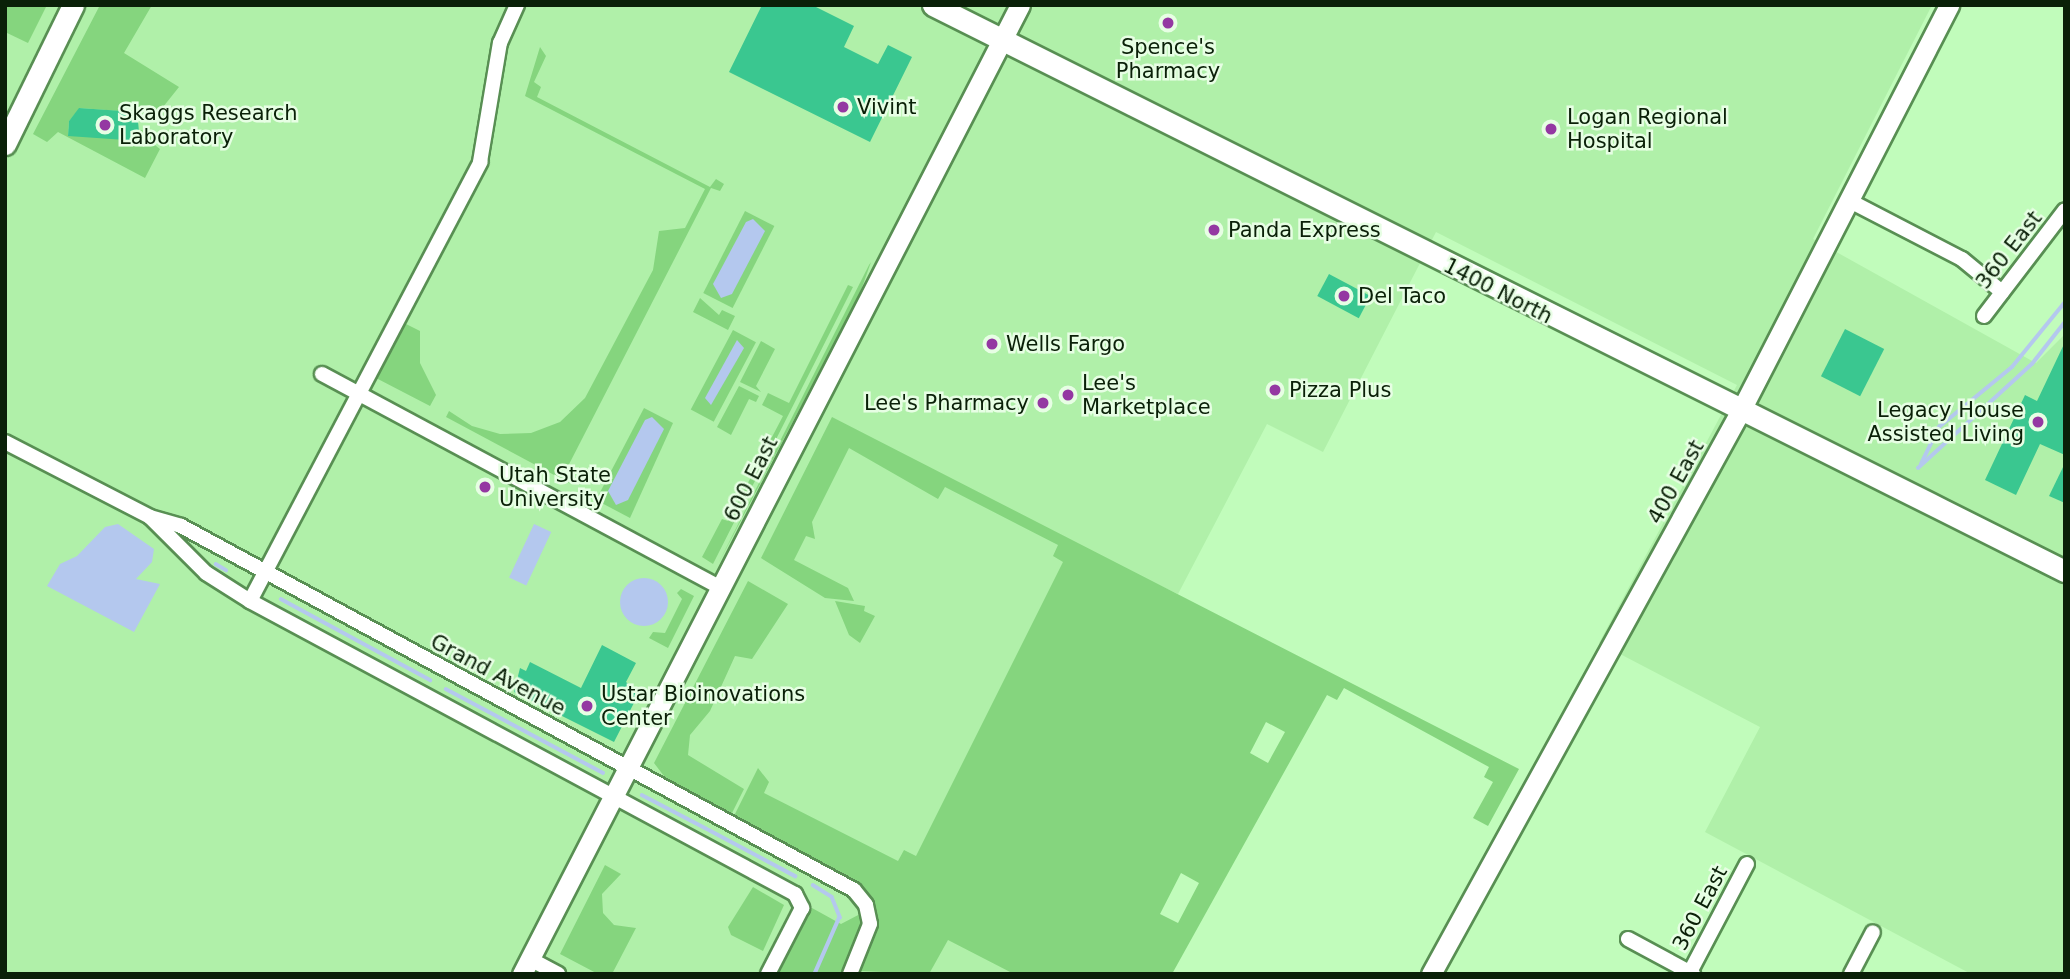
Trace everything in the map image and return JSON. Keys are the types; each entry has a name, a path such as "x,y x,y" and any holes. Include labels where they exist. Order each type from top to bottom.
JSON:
{"main road":[{"path":"5,144 73,5"},
{"name":"1400 North","path":"933,5 1740,412 2065,571"}],"street":[{"path":"250,601 480,162 500,43 517,5"},
{"name":"600 East","path":"526,966 1020,5"},
{"name":"400 East","path":"1431,974 1740,412 1948,5"},
{"path":"1848,200 1962,259 2002,292"},
{"name":"360 East","path":"1984,316 2065,210"},
{"path":"322,374 720,588"},
{"name":"Grand Avenue","path":"5,442 150,517 181,526 854,890 866,905 870,924 850,974"},
{"name":"Grand Avenue","path":"150,517 206,573 250,601 800,898 802,908 768,974"},
{"name":"360 East","path":"1691,973 1747,864"},
{"path":"1851,974 1872,932"},
{"path":"1628,939 1691,973"},
{"path":"526,966 558,974"}],"shaded area":[{"path":"5,5 1932,5 1813,239 2036,363 2065,334 2065,974 1971,974 1705,832 1760,727 1599,643 1737,385 1436,232 1323,452 1267,424 1178,594 1099,557 1034,974 5,974"},
{"path":"5,5 47,5 28,43 5,32"},
{"path":"100,5 152,5 124,53 179,87 151,122 147,113 80,108 69,121 68,135 140,140 140,130 152,131 151,142 160,149 145,178 58,132 47,142 33,134"},
{"path":"540,47 546,56 534,82 541,87 537,97 710,187 716,179 724,184 720,191 711,188 564,474 571,484 446,417 449,411 472,426 500,434 531,433 560,422 585,398 653,270 659,231 685,228 705,189 525,96"},
{"path":"745,211 774,226 733,308 703,293"},
{"path":"871,262 859,296 718,564 869,265"},
{"path":"848,285 853,287 713,564 702,557 722,519 728,521 783,416 762,405 768,393 789,403"},
{"path":"700,298 719,315 722,310 735,316 728,330 693,312"},
{"path":"404,323 420,331 420,363 436,395 430,406 376,378"},
{"path":"733,330 756,342 714,422 691,409"},
{"path":"761,341 775,349 756,386 761,392 740,382"},
{"path":"739,386 759,396 756,402 749,399 731,435 717,427"},
{"path":"644,408 673,423 630,518 596,500"},
{"path":"832,417 1519,769 1488,826 1473,818 1493,782 1484,777 1489,767 1344,688 1337,700 1327,695 1172,974 1014,974 948,940 929,974 860,971 876,933 875,909 866,892 734,816 758,768 769,782 764,793 898,861 904,850 916,856 1063,562 1053,556 1058,545 945,487 938,499 849,448 812,522 815,539 806,536 794,560 848,588 854,601 825,598 761,558","holes":["1266,722 1285,732 1268,763 1250,753","1181,873 1199,883 1178,923 1160,914"]},
{"path":"748,581 788,604 752,659 735,656 710,711 690,735 688,755 744,789 731,815 667,780 654,763"},
{"path":"681,589 694,596 668,648 649,638 653,632 665,633 682,599 677,593"},
{"path":"835,601 865,606 864,611 875,616 860,643 849,635"},
{"path":"605,865 621,874 602,894 603,913 614,925 636,928 612,974 598,974 560,954"},
{"path":"753,887 784,905 763,951 731,935 728,927"},
{"path":"812,908 841,924 862,913 860,942 843,974 775,974"}],"water":[{"path":"753,219 765,231 732,294 721,298 713,284 746,222"},
{"path":"737,340 744,348 711,405 705,398"},
{"path":"652,417 664,429 628,500 616,505 608,491 645,420"},
{"path":"118,524 154,549 152,562 136,579 160,584 134,632 47,586 60,564 77,556 105,527"},
{"path":"534,524 551,532 526,586 509,577"},
{"path":"644,578 653,579 661,585 667,593 667,611 661,619 653,625 644,626 635,625 627,619 621,611 620,602 621,593 627,585 635,579"}],"building":[{"name":"Vivint","path":"762,5 812,5 854,26 844,47 878,64 888,45 912,57 870,142 729,72"},
{"name":"Skaggs Research Laboratory","path":"79,108 137,112 140,141 68,136 69,121"},
{"name":"Del Taco","path":"1329,274 1370,296 1359,318 1317,296"},
{"path":"1845,329 1884,349 1860,396 1821,376"},
{"name":"Legacy House Assisted Living","path":"2065,342 2065,455 2040,444 2016,495 1985,480 2025,395 2037,401"},
{"name":"Legacy House Assisted Living","path":"2065,463 2065,503 2049,496"},
{"name":"Ustar Bioinovations Center","path":"602,645 636,663 626,682 639,693 614,742 514,692 520,668 526,671 530,662 581,688"}],"waterway":[{"path":"1921,464 1939,427 2012,367 2065,302"},
{"path":"1918,468 2032,364 2065,322"},
{"path":"216,564 226,570"},
{"path":"281,599 430,680"},
{"path":"446,689 603,773"},
{"path":"642,795 707,829"},
{"path":"709,830 795,876"},
{"path":"813,885 832,897 840,917 815,974"}],"place":[{"name":"Spence's Pharmacy","path":"1168,23"},
{"name":"Vivint","path":"843,107"},
{"name":"Skaggs Research Laboratory","path":"105,125"},
{"name":"Logan Regional Hospital","path":"1551,129"},
{"name":"Panda Express","path":"1214,230"},
{"name":"Del Taco","path":"1344,296"},
{"name":"Wells Fargo","path":"992,344"},
{"name":"Pizza Plus","path":"1275,390"},
{"name":"Lee's Marketplace","path":"1068,395"},
{"name":"Lee's Pharmacy","path":"1043,403"},
{"name":"Legacy House Assisted Living","path":"2038,422"},
{"name":"Utah State University","path":"485,487"},
{"name":"Ustar Bioinovations Center","path":"587,706"}]}
